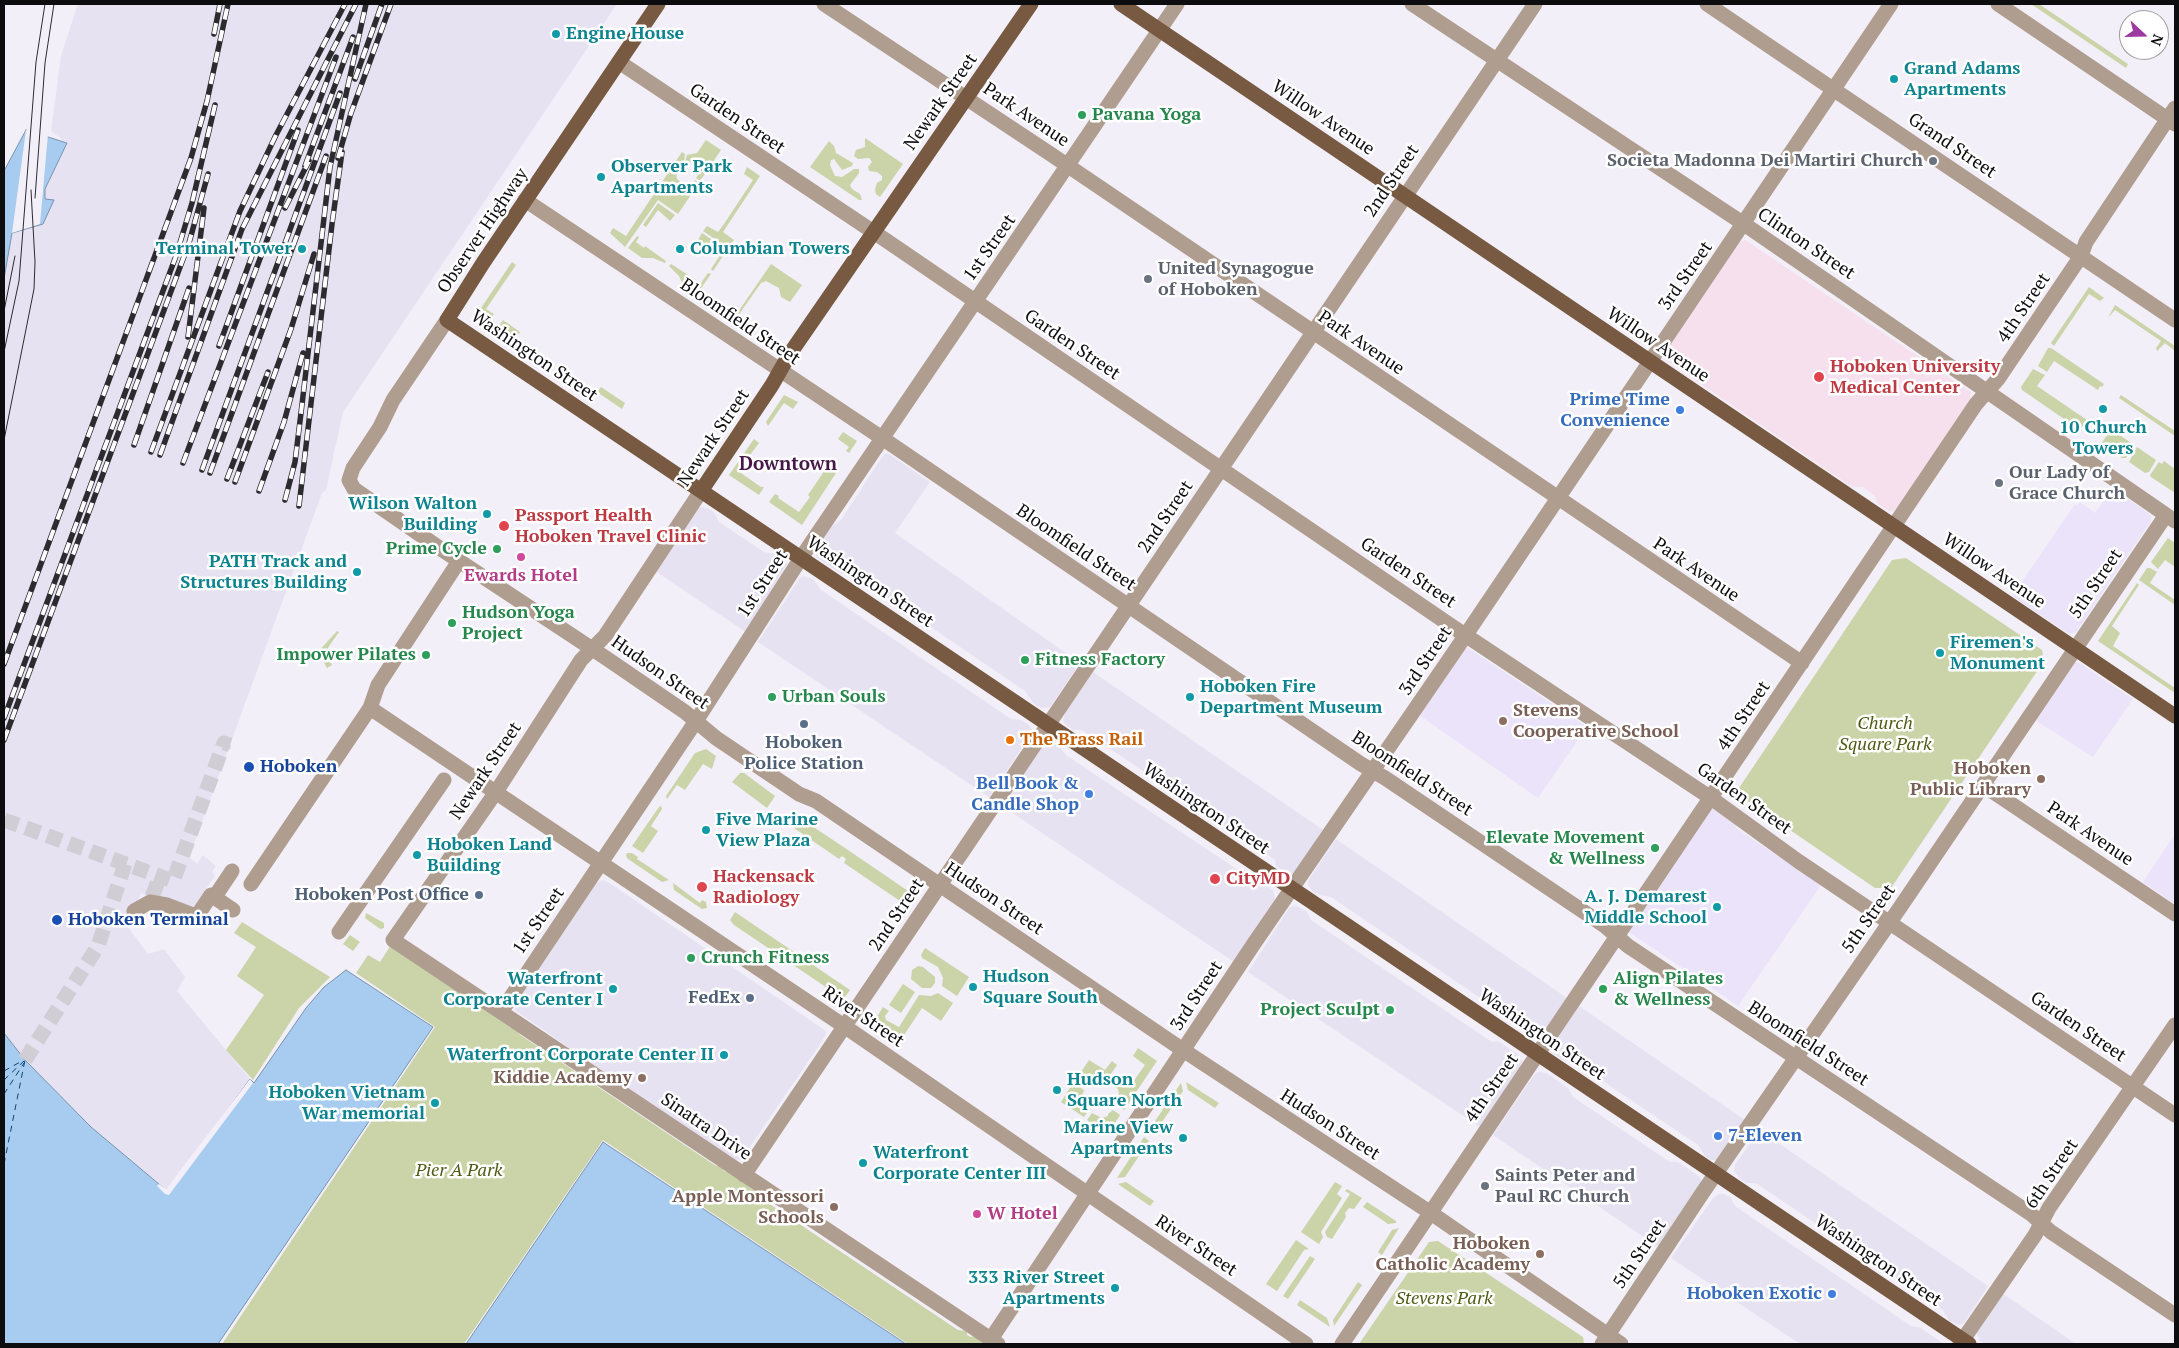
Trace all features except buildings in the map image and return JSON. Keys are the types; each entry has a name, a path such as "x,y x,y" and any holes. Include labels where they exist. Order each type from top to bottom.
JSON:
{"main road":[{"name":"Observer Highway","path":"447,320 469,284 658,4"},
{"name":"Newark Street","path":"701,491 780,372 789,355 1031,4"},
{"name":"Willow Avenue","path":"1121,4 2175,716"},
{"name":"Washington Street","path":"447,320 1964,1343"}],"street":[{"name":"Park Avenue","path":"824,4 1068,166 1313,334 1802,663"},
{"name":"1st Street","path":"501,1012 696,721 801,558 1177,4"},
{"name":"Clinton Street","path":"1412,4 1744,224 2170,518"},
{"name":"2nd Street","path":"744,1175 1222,469 1404,196 1536,4"},
{"name":"Grand Street","path":"1707,4 2175,320"},
{"name":"3rd Street","path":"995,1342 1087,1194 1183,1050 1466,635 1891,4"},
{"path":"1998,4 2173,117"},
{"name":"Garden Street","path":"619,62 1466,635 1711,798 1890,923 2175,1115"},
{"name":"4th Street","path":"1342,1344 1976,404 1998,379 2081,256 2086,242 2173,117"},
{"name":"Bloomfield Street","path":"526,200 1605,926 1628,946 1716,1006 1796,1057 2031,1214 2051,1232 2175,1315"},
{"name":"Observer Highway","path":"350,483 350,472 380,427 392,400 447,320"},
{"name":"Hudson Street","path":"350,483 359,492 459,561 593,649 696,721 716,738 792,789 816,801 1183,1050 1430,1213 1605,1340 1621,1344"},
{"name":"Newark Street","path":"393,940 496,792 581,660 605,636 701,491"},
{"name":"5th Street","path":"1605,1340 1715,1175 1890,923 2075,648 2170,518"},
{"path":"251,884 370,708 378,685 459,561"},
{"name":"River Street","path":"370,708 844,1026 1306,1344"},
{"path":"339,932 444,780"},
{"name":"Park Avenue","path":"1983,785 2175,914"},
{"path":"214,898 232,871"},
{"path":"134,911 151,899 193,915 199,913 211,895 233,910"},
{"name":"Sinatra Drive","path":"393,940 995,1342"},
{"name":"6th Street","path":"1964,1343 2035,1235 2049,1208 2175,1025"}],"shaded area":[{"path":"78,4 617,4 343,412 326,490 322,493 189,857 197,864 203,855 216,866 212,872 215,876 197,902 194,912 141,893 128,927 148,954 164,949 185,977 177,991 250,1079 166,1190 91,1127 25,1060 4,1033 4,279 12,233 54,201 45,199 45,189 67,143 51,131 61,56"},
{"name":"Hoboken University Medical Center","path":"1745,240 1971,392 1970,400 1917,483 1894,511 1889,511 1878,504 1875,496 1863,487 1852,487 1664,359 1665,352 1739,243"},
{"path":"885,454 889,454 930,482 895,533 1080,663 1050,707 1041,708 1034,704 1025,691 854,575 842,574 816,557 815,551 829,528 841,520 880,460"},
{"path":"2112,488 2148,513 2151,516 2151,521 2076,632 2069,634 2012,596 2075,504 2077,506 2080,502 2095,513"},
{"path":"702,507 714,512 719,522 764,552 776,554 787,564 746,632 655,571 697,509"},
{"path":"803,576 813,579 821,590 1011,719 1021,720 1029,725 1032,730 1030,736 989,797 758,642 799,579"},
{"name":"Stevens Cooperative School","path":"1468,648 1587,727 1538,798 1419,715 1464,649"},
{"path":"2078,662 2133,699 2093,757 2035,720 2075,663"},
{"path":"1093,672 1323,830 1295,872 1291,874 1284,872 1276,866 1275,860 1082,730 1073,730 1065,724 1063,720 1065,713"},
{"path":"1047,742 1058,745 1066,755 1244,874 1252,876 1273,890 1275,900 1234,962 1002,806 1043,745"},
{"path":"1713,808 1736,823 1736,828 1821,885 1738,1006 1629,932 1693,837 1692,833 1707,811"},
{"path":"2175,834 2175,904 2143,882"},
{"path":"1336,839 1567,998 1541,1036 1535,1039 1529,1038 1524,1034 1519,1024 1331,897 1313,892 1308,885 1309,879"},
{"path":"602,880 608,882 826,1031 821,1043 741,1160 728,1159 515,1010 516,1003 596,884"},
{"path":"1293,906 1307,912 1311,920 1492,1042 1498,1041 1520,1056 1521,1066 1480,1127 1248,972 1289,908"},
{"path":"1579,1006 1745,1120 1717,1160 1711,1160 1705,1156 1698,1145 1571,1060 1562,1060 1553,1053 1553,1045"},
{"path":"1538,1072 1546,1073 1568,1088 1573,1097 1670,1162 1678,1162 1700,1177 1702,1182 1660,1248 1493,1135 1534,1075"},
{"path":"1759,1130 1988,1286 1964,1323 1959,1325 1949,1321 1943,1310 1939,1307 1756,1183 1746,1183 1739,1178 1734,1171 1735,1165"},
{"path":"1719,1194 1724,1194 1731,1198 1735,1206 1911,1326 1921,1328 1944,1344 1800,1344 1671,1258 1713,1198"},
{"path":"2002,1293 2076,1344 1984,1344 1980,1341 1977,1333"}],"green space":[{"path":"2031,4 2039,4 2119,58 2119,60 2128,64 2126,68"},
{"path":"865,138 903,164 880,197 876,194 875,189 877,183 882,180 882,176 877,172 869,171 868,167 872,162 869,158 858,159 854,156 856,150 865,147"},
{"path":"706,140 721,150 700,181 696,178 698,175 697,167 690,162 685,162 687,155 697,153"},
{"path":"829,141 834,146 836,153 853,163 852,166 842,170 834,159 831,160 830,165 835,176 842,177 854,169 859,169 859,173 850,185 852,189 860,194 862,200 859,200 810,167"},
{"path":"682,152 685,154 684,163 681,163 676,171 677,179 684,185 693,183 695,180 699,183 678,214 658,200 625,247 610,233 613,228 626,236"},
{"path":"747,167 760,176 723,232 734,240 728,248 703,231 707,226 718,232 724,224 753,180 744,174"},
{"path":"658,203 675,215 670,221 658,210 646,227 643,225"},
{"path":"702,233 727,250 713,271 711,269 721,254 698,240"},
{"path":"637,236 639,237 636,242 666,261 665,263 653,258 642,258 628,248"},
{"path":"512,262 516,265 486,309 494,314 491,319 479,311"},
{"path":"671,264 693,278 691,281 699,286 708,273 711,274 697,294 683,285 679,276 669,266"},
{"path":"771,264 802,285 790,302 781,297 779,288 766,281 761,283 735,320 723,311 728,307 738,312"},
{"path":"2089,287 2104,298 2100,301 2089,294 2054,346 2051,343"},
{"path":"2115,305 2175,346 2175,351 2165,343 2157,351 2156,348 2161,341 2115,310 2108,318"},
{"path":"503,320 520,332 516,338 499,326"},
{"path":"2048,348 2051,348 2104,384 2102,387 2100,386 2098,390 2054,361 2047,372 2038,366"},
{"path":"2033,369 2045,375 2037,386 2087,420 2080,430 2022,390 2021,387"},
{"path":"601,387 625,403 622,409 597,392"},
{"path":"784,395 798,402 793,409 784,403 768,426 766,422"},
{"path":"2121,395 2175,431 2175,436 2119,398"},
{"path":"2111,429 2134,445 2126,458 2122,458 2101,444"},
{"path":"843,432 857,441 849,453 846,451 849,447 838,439"},
{"path":"754,439 759,443 738,471 761,487 764,487 759,495 729,475"},
{"path":"2137,447 2156,460 2149,472 2145,473 2129,462"},
{"path":"2164,461 2175,469 2175,493 2150,475 2159,462 2162,464"},
{"path":"827,467 836,473 802,525 769,502 775,494 799,512"},
{"path":"2168,538 2175,543 2175,567 2165,560 2158,569 2151,562"},
{"name":"Church Square Park","path":"1906,558 2042,650 2044,661 1891,888 1875,888 1746,800 1739,788 1892,560"},
{"path":"2147,568 2157,572 2150,583 2175,600 2175,605 2139,580"},
{"path":"2137,583 2139,585 2112,626 2120,633 2113,646 2175,688 2175,693 2098,641"},
{"path":"337,631 339,632 325,652 332,665 327,668 318,652"},
{"path":"706,749 716,756 712,769 703,764 685,790 677,785 667,799 666,796 695,753"},
{"path":"740,773 744,773 775,796 767,808 732,782"},
{"path":"661,806 662,809 651,826 658,831 643,853 632,846"},
{"path":"800,818 914,895 910,900 903,897 900,901 844,863 846,859 842,856 839,859 794,828"},
{"path":"627,853 632,853 638,857 637,859 669,880 662,882 628,859"},
{"path":"673,883 700,903 702,900 706,902 707,908 702,909 674,890"},
{"path":"735,912 850,990 845,997 842,998 734,925 730,920"},
{"path":"366,913 384,923 384,928 380,929 365,918"},
{"path":"242,922 330,977 299,1008 253,1080 226,1050 264,995 237,976 256,947 234,933"},
{"path":"350,935 360,942 353,951 343,944"},
{"name":"Pier A Park","path":"391,945 511,1028 516,1026 519,1034 716,1166 723,1166 723,1170 726,1172 730,1171 756,1192 761,1191 762,1199 958,1330 967,1331 967,1335 974,1336 987,1344 908,1344 603,1140 464,1344 222,1344 435,1027 356,973 368,955 380,962"},
{"path":"925,948 969,977 957,996 942,986 943,978 938,967 922,958 921,955"},
{"path":"918,966 923,967 935,977 935,983 931,988 922,988 911,979 912,970"},
{"path":"903,984 915,992 901,1013 889,1005"},
{"path":"938,993 953,1003 941,1021 922,1008 902,1038 875,1020 883,1007 889,1011 885,1016 886,1020 899,1027 919,995 931,996"},
{"path":"1138,1048 1157,1061 1124,1110 1116,1104 1119,1094 1118,1089 1113,1086 1121,1075 1133,1082 1145,1065 1133,1056"},
{"path":"1089,1060 1105,1070 1112,1061 1117,1065 1106,1081 1098,1077 1091,1079 1092,1082 1087,1085 1077,1078"},
{"path":"1186,1082 1219,1103 1215,1108 1188,1090"},
{"path":"1073,1083 1084,1090 1082,1097 1079,1097 1080,1103 1088,1111 1084,1117 1061,1102"},
{"path":"1181,1083 1183,1091 1160,1125 1155,1121"},
{"path":"1113,1110 1120,1115 1108,1134 1087,1120 1092,1113 1102,1118 1108,1116"},
{"path":"1144,1137 1149,1141 1125,1177 1117,1178"},
{"path":"1126,1182 1154,1201 1150,1206 1118,1184"},
{"path":"1335,1182 1342,1186 1337,1194 1342,1198 1321,1232 1323,1237 1319,1244 1301,1232"},
{"path":"1347,1189 1362,1198 1354,1209 1349,1208 1345,1213 1346,1217 1332,1239 1327,1237 1325,1232 1350,1194 1345,1191"},
{"path":"1367,1202 1396,1221 1396,1223 1388,1224 1363,1207"},
{"path":"1399,1228 1382,1255 1378,1252 1392,1230"},
{"path":"1296,1240 1309,1249 1304,1250 1277,1291 1266,1284"},
{"name":"Stevens Park","path":"1438,1241 1583,1337 1584,1344 1359,1344 1429,1242"},
{"path":"1310,1256 1315,1259 1288,1299 1283,1296"},
{"path":"1358,1282 1362,1285 1334,1326 1333,1320"},
{"path":"1300,1300 1327,1318 1330,1327 1297,1305"}],"water":[{"path":"26,130 67,143 45,189 45,199 54,200 43,224 12,233 4,279 4,171"},
{"path":"346,970 433,1027 218,1344 4,1344 4,1033 25,1060 91,1127 166,1190 250,1079 254,1083 306,1008 324,987"},
{"path":"603,1142 906,1344 466,1344"}],"pier":[{"path":"26,130 48,134 40,224 12,233"},
{"path":"250,1079 253,1083 169,1195 165,1194 157,1186 159,1184 166,1189"}],"ferry route":[{"path":"4,1080 25,1060"},
{"path":"4,1164 25,1060"},
{"path":"4,1071 22,1061"},
{"path":"4,1094 24,1063"}],"tunnel":[{"path":"4,820 173,881 224,743 230,745"},
{"path":"25,1060 98,946 125,864"},
{"path":"152,897 160,876"}],"tram line":[{"path":"4,352 19,281 36,62 45,4"},
{"path":"35,198 45,63 54,4"},
{"path":"4,440 34,289 35,262 31,190"},
{"path":"4,311 15,256"}],"railway":[{"path":"214,34 220,4"},
{"path":"4,664 191,158 207,101 228,4"},
{"path":"151,452 240,211 276,135 345,4"},
{"path":"160,455 242,229 356,4"},
{"path":"285,500 295,462 330,167 366,4"},
{"path":"355,79 382,4"},
{"path":"338,158 351,113 391,4"},
{"path":"305,166 353,37"},
{"path":"183,463 336,57"},
{"path":"202,470 340,93"},
{"path":"4,718 176,256 192,203 215,105"},
{"path":"219,346 298,130"},
{"path":"299,506 342,152"},
{"path":"210,473 326,156"},
{"path":"285,208 309,161"},
{"path":"4,740 189,243 208,174"},
{"path":"188,337 204,208"},
{"path":"235,482 291,329 314,254"},
{"path":"134,445 189,288"},
{"path":"259,491 284,422 303,353"},
{"path":"227,479 268,372"}],"place":[{"name":"Engine House","path":"556,34"},
{"name":"Grand Adams Apartments","path":"1894,79"},
{"name":"Pavana Yoga","path":"1082,115"},
{"name":"Societa Madonna Dei Martiri Church","path":"1933,161"},
{"name":"Observer Park Apartments","path":"601,177"},
{"name":"Terminal Tower","path":"302,249"},
{"name":"Columbian Towers","path":"680,249"},
{"name":"United Synagogue of Hoboken","path":"1148,279"},
{"name":"Hoboken University Medical Center","path":"1819,377"},
{"name":"10 Church Towers","path":"2103,409"},
{"name":"Prime Time Convenience","path":"1680,410"},
{"name":"Our Lady of Grace Church","path":"1999,483"},
{"name":"Wilson Walton Building","path":"487,514"},
{"name":"Passport Health Hoboken Travel Clinic","path":"504,526"},
{"name":"Prime Cycle","path":"497,549"},
{"name":"Ewards Hotel","path":"521,557"},
{"name":"PATH Track and Structures Building","path":"357,572"},
{"name":"Hudson Yoga Project","path":"452,623"},
{"name":"Firemen's Monument","path":"1940,653"},
{"name":"Impower Pilates","path":"426,655"},
{"name":"Fitness Factory","path":"1025,660"},
{"name":"Urban Souls","path":"772,697"},
{"name":"Hoboken Fire Department Museum","path":"1190,697"},
{"name":"Stevens Cooperative School","path":"1503,721"},
{"name":"Hoboken Police Station","path":"804,724"},
{"name":"The Brass Rail","path":"1010,740"},
{"name":"Hoboken","path":"249,767"},
{"name":"Hoboken Public Library","path":"2041,779"},
{"name":"Bell Book & Candle Shop","path":"1089,794"},
{"name":"Five Marine View Plaza","path":"706,830"},
{"name":"Elevate Movement & Wellness","path":"1655,848"},
{"name":"Hoboken Land Building","path":"417,855"},
{"name":"CityMD","path":"1215,879"},
{"name":"Hackensack Radiology","path":"702,887"},
{"name":"Hoboken Post Office","path":"479,895"},
{"name":"A. J. Demarest Middle School","path":"1717,907"},
{"name":"Hoboken Terminal","path":"57,920"},
{"name":"Crunch Fitness","path":"691,958"},
{"name":"Hudson Square South","path":"973,987"},
{"name":"Waterfront Corporate Center I","path":"613,989"},
{"name":"Align Pilates & Wellness","path":"1603,989"},
{"name":"FedEx","path":"750,998"},
{"name":"Project Sculpt","path":"1390,1010"},
{"name":"Waterfront Corporate Center II","path":"724,1055"},
{"name":"Kiddie Academy","path":"642,1078"},
{"name":"Hudson Square North","path":"1057,1090"},
{"name":"Hoboken Vietnam War memorial","path":"435,1103"},
{"name":"7-Eleven","path":"1718,1136"},
{"name":"Marine View Apartments","path":"1183,1138"},
{"name":"Waterfront Corporate Center III","path":"863,1163"},
{"name":"Saints Peter and Paul RC Church","path":"1485,1186"},
{"name":"Apple Montessori Schools","path":"834,1207"},
{"name":"W Hotel","path":"977,1214"},
{"name":"Hoboken Catholic Academy","path":"1540,1254"},
{"name":"333 River Street Apartments","path":"1115,1288"},
{"name":"Hoboken Exotic","path":"1832,1294"}],"district":[{"name":"Downtown","path":"788,465"}]}
